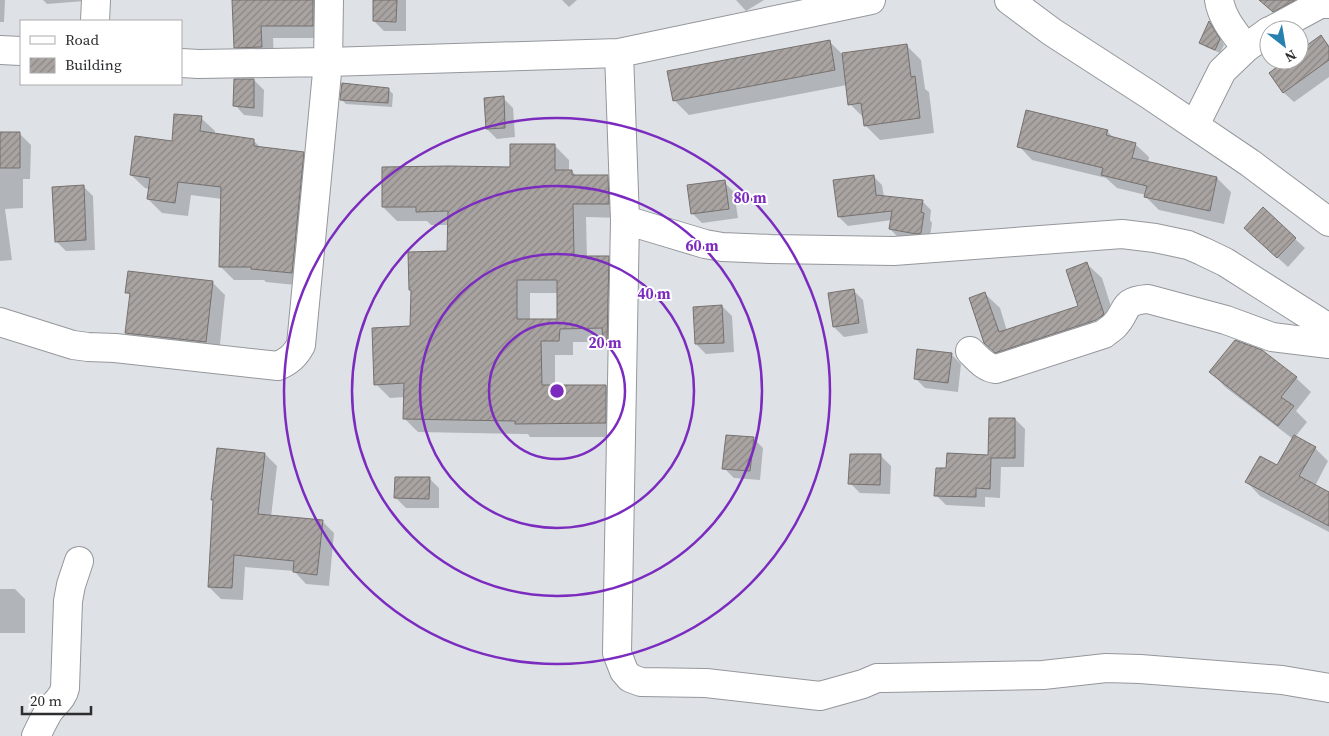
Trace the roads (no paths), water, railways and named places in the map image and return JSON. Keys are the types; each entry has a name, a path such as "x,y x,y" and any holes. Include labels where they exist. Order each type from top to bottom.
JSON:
{"street":[{"path":"95,20 96,0"},
{"path":"0,322 73,345 88,347 115,348 278,366 288,361 297,353 301,345 328,62 329,0"},
{"path":"182,63 328,62 619,52 871,0"},
{"path":"1009,0 1052,32 1250,163 1329,222"},
{"path":"1219,0 1227,23 1246,48"},
{"path":"1290,20 1320,4 1329,4"},
{"path":"1195,125 1222,71 1246,48 1259,39"},
{"path":"0,50 20,51"},
{"path":"619,52 625,220 617,653 621,665 630,678 641,682 706,683 820,696 863,684 876,678 1043,676 1106,668 1140,668 1282,680 1329,688"},
{"path":"625,220 705,244 771,249 894,251 1122,234 1156,238 1188,245 1225,262 1329,328"},
{"path":"970,351 980,361 996,369 1104,334 1115,326 1127,305 1138,300 1148,299 1226,320 1272,338 1329,344"},
{"path":"36,736 50,710 62,697 65,688 68,601 79,561"}]}
